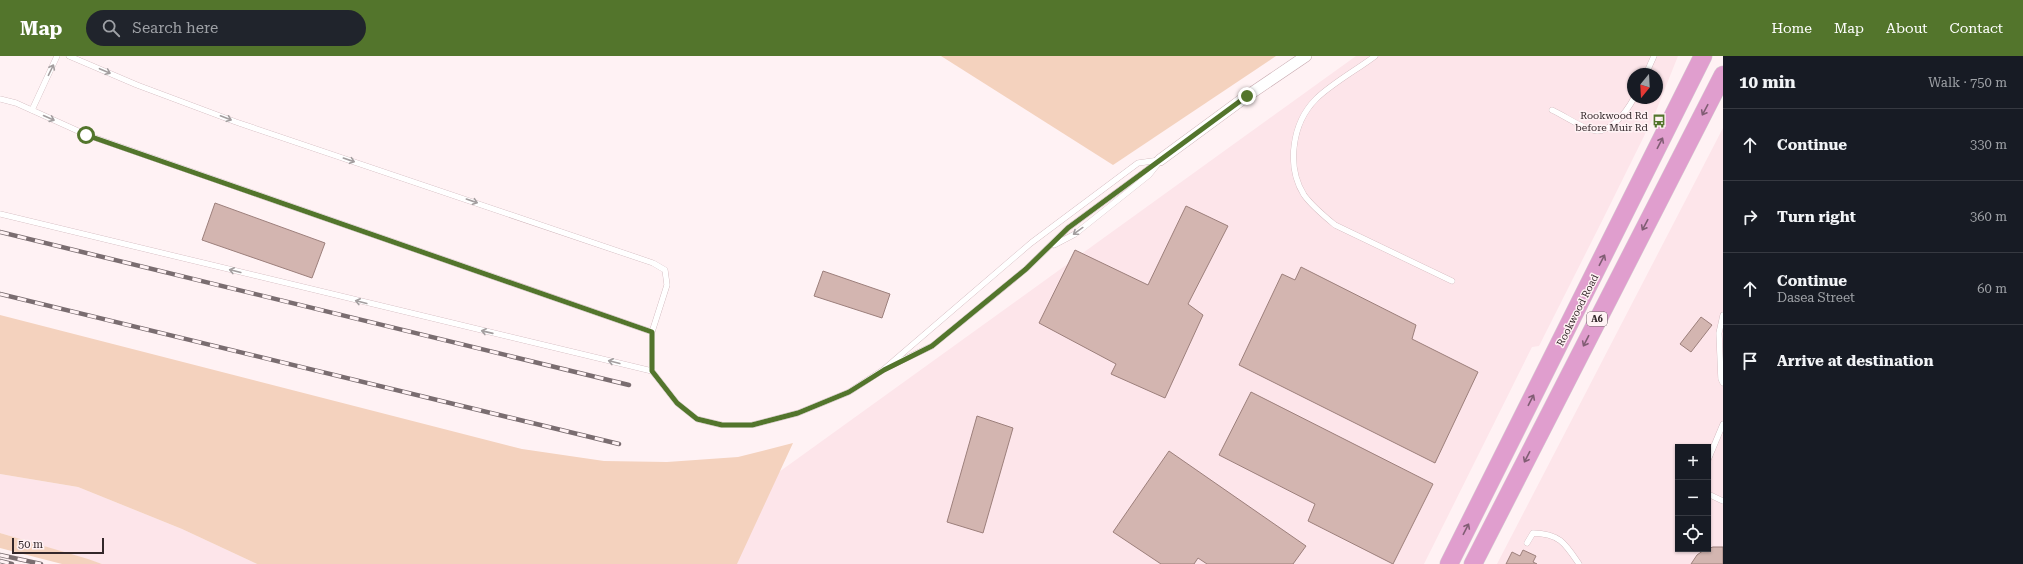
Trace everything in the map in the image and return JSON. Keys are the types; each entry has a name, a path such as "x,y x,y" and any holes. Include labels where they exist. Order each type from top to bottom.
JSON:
{"highway":[{"name":"Rookwood Road","path":"1449,564 1703,56"},
{"name":"A6","path":"1473,564 1723,75"}],"street":[{"path":"1160,160 1247,96 1306,56"}],"lane":[{"path":"32,110 58,56"},
{"path":"69,56 137,85 236,122 653,263 665,270 667,285 652,332 652,371 677,403 697,419 722,425 752,425 798,413 849,392 884,370 932,346 1049,248 1068,228 1160,160"},
{"path":"1375,56 1316,98 1308,109 1301,122 1294,150 1293,165 1298,181 1305,195 1321,213 1335,224 1452,281"},
{"path":"1649,68 1654,56"},
{"path":"0,99 16,103 94,137 652,332"},
{"path":"1552,110 1592,131 1603,131 1613,124 1631,104"},
{"path":"1049,248 1075,234 1150,175 1160,160"},
{"path":"884,370 1031,242 1138,163 1160,160"},
{"path":"0,214 652,371"},
{"path":"1723,315 1719,333 1721,379 1723,383"},
{"path":"1711,453 1723,424"},
{"path":"1711,495 1723,501"},
{"path":"1527,543 1533,533 1547,534 1564,542 1579,564"}],"shaded area":[{"path":"941,56 1276,56 1113,165"},
{"path":"1356,56 1678,56 1663,94 1663,68 1627,68 1627,104 1659,104 1654,116 1539,346 1532,347 1424,564 729,564 736,503"},
{"path":"1723,128 1723,564 1497,564"},
{"path":"0,315 522,449 604,461 667,462 738,457 793,443 737,564 257,564 182,529 78,487 0,474"},
{"path":"0,474 78,487 182,529 257,564 102,564 0,533"},
{"path":"0,533 102,564 62,564 0,548"}],"building":[{"path":"215,203 325,243 312,278 202,240"},
{"path":"1186,206 1228,226 1188,304 1203,315 1165,398 1111,374 1116,364 1039,323 1075,250 1148,285"},
{"path":"1301,267 1416,325 1412,339 1478,372 1435,463 1239,365 1282,274 1295,280"},
{"path":"823,271 890,294 882,318 814,296"},
{"path":"1701,317 1712,325 1691,352 1680,344"},
{"path":"1251,392 1433,484 1393,564 1308,521 1315,504 1219,455"},
{"path":"977,416 1013,428 983,533 947,522"},
{"path":"1169,451 1306,546 1293,564 1207,564 1198,558 1194,564 1161,564 1113,532"},
{"path":"1723,547 1723,564 1691,564 1697,555 1701,552 1711,552 1711,548"},
{"path":"1523,550 1536,556 1533,562 1537,564 1506,564 1512,552 1520,556"}],"railway":[{"path":"0,232 629,385"},
{"path":"0,294 619,444"},
{"path":"0,555 41,564"},
{"path":"0,561 12,564"}],"place":[{"name":"Rookwood Rd before Muir Rd","path":"1659,121"}],"route":[{"path":"86,135 652,332 652,371 677,403 697,419 722,425 752,425 798,413 849,392 884,370 932,346 1026,269 1068,228 1247,96"}]}
